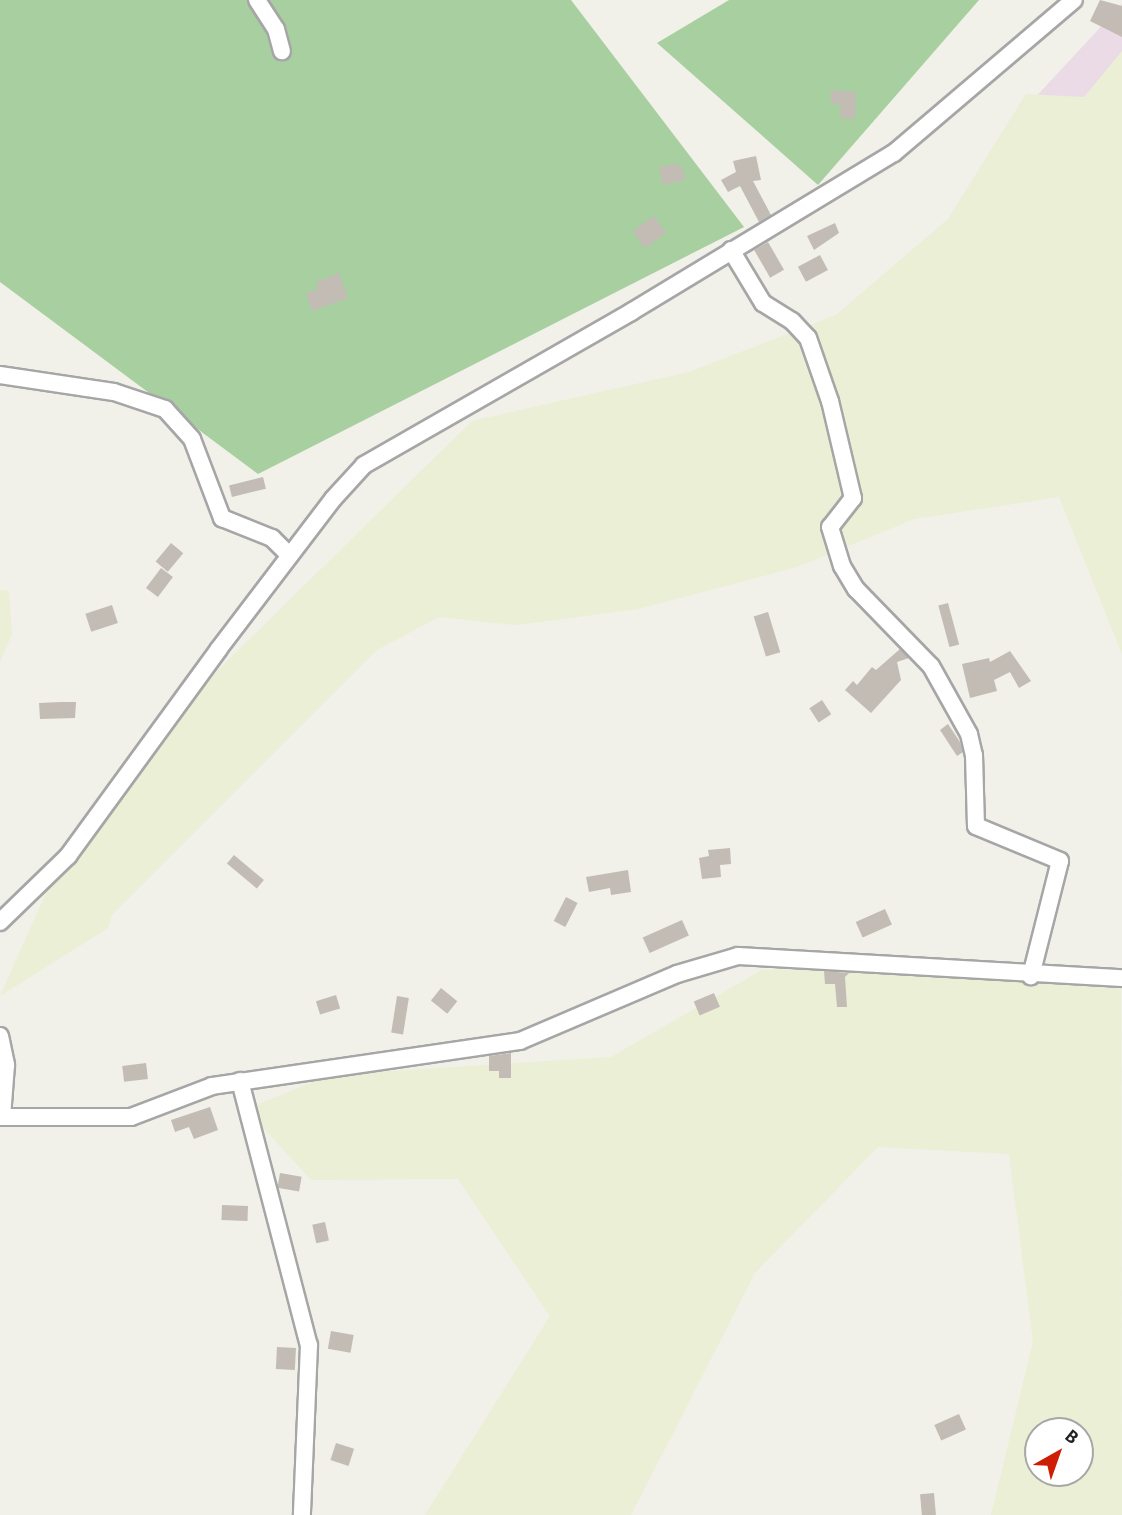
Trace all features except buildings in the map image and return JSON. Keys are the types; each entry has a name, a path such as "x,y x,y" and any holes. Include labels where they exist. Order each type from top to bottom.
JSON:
{"street":[{"path":"257,0 276,29 282,51"},
{"path":"0,922 68,856 290,556 353,475 378,453 631,312 894,153 1074,0"},
{"path":"732,250 764,303 792,321 808,338 830,401 853,498 830,527 842,566 856,589 932,666 968,734 974,755 976,825 1060,861 1031,975"},
{"path":"0,375 114,392 165,409 192,439 222,518 272,538 290,556"},
{"path":"0,1036 6,1065 1,1117 131,1117 198,1089 520,1041 677,974 738,956 1031,975 1122,978"},
{"path":"240,1082 309,1345 302,1515"}],"shaded area":[{"path":"1122,4 1122,139 1031,102"}],"green space":[{"path":"0,0 571,0 744,227 258,474 0,282"},
{"path":"729,0 979,0 818,185 657,43"},
{"path":"1122,51 1122,654 1059,497 914,519 797,567 638,609 516,625 439,617 377,650 112,915 108,928 0,996 72,835 222,666 472,421 689,372 836,315 948,219 1026,94 1084,97"},
{"path":"0,590 9,591 12,634 0,662"},
{"path":"1121,969 1122,1515 991,1515 1033,1342 1009,1154 878,1147 755,1273 631,1515 425,1515 550,1316 458,1179 311,1180 246,1109 330,1075 611,1057 762,970"}]}
